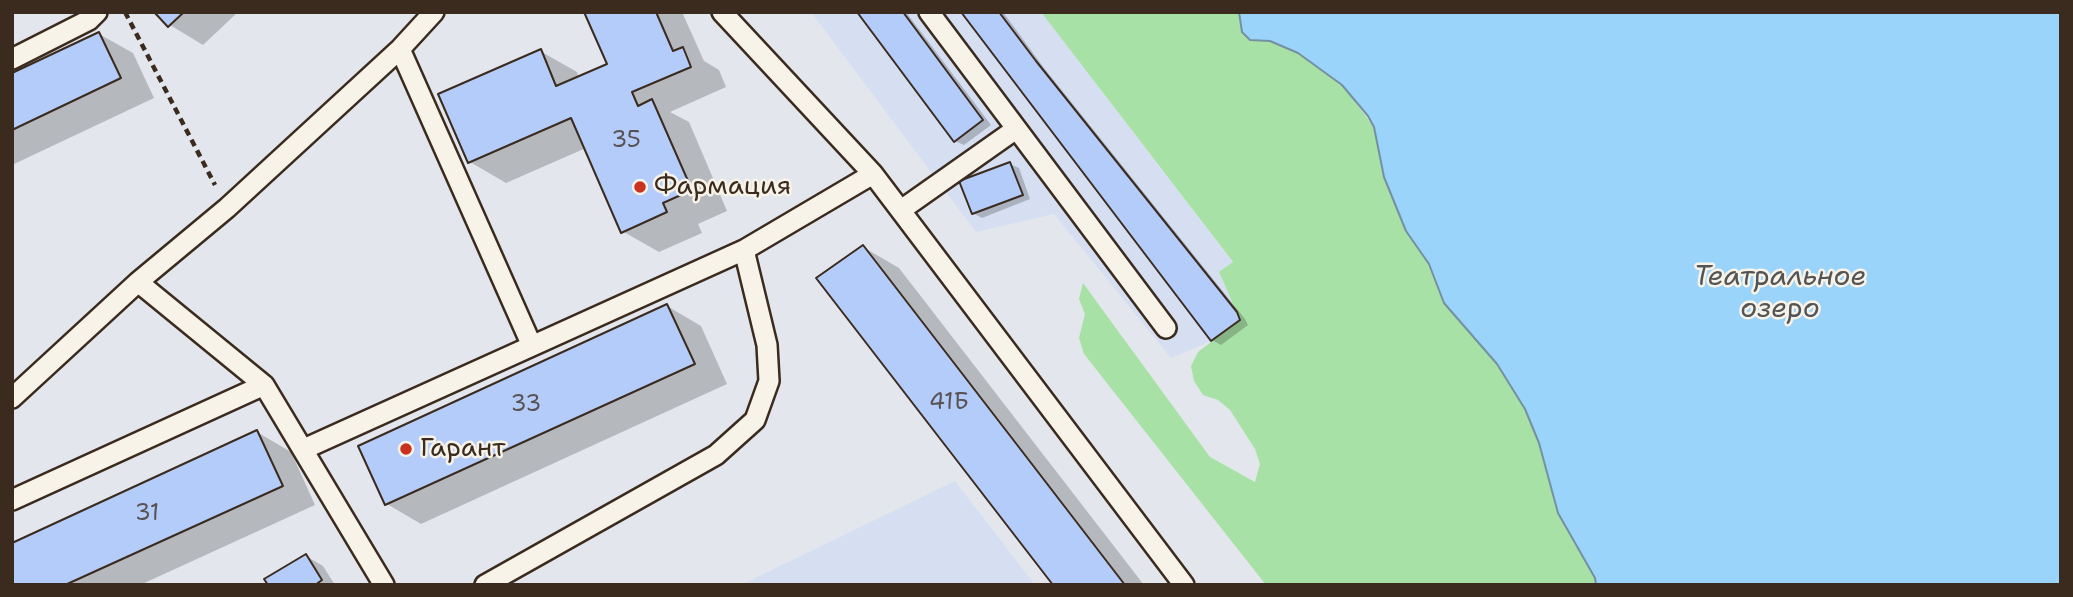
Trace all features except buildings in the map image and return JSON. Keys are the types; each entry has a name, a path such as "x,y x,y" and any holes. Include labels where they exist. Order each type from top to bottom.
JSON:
{"lane":[{"path":"12,59 89,20 97,12"},
{"path":"12,398 138,282 227,208 400,49 434,12"},
{"path":"722,12 873,174 1184,585"},
{"path":"929,12 1166,328"},
{"path":"400,49 532,346"},
{"path":"901,210 1016,129"},
{"path":"304,449 744,250 873,174"},
{"path":"485,585 716,455 755,420 769,381 767,345 744,250"},
{"path":"138,282 264,385 384,585"},
{"path":"12,500 264,385"}],"path":[{"path":"125,12 227,208"}],"shaded area":[{"path":"811,12 1041,12 1233,263 1219,273 1240,320 1211,341 1171,358 1054,214 976,232"},
{"path":"955,481 1035,585 741,585"}],"green space":[{"path":"1041,12 1239,12 1249,40 1270,41 1298,53 1342,85 1374,127 1384,177 1406,231 1429,264 1444,303 1497,364 1525,409 1539,443 1558,513 1595,578 1596,585 1266,585 1084,354 1079,338 1085,314 1079,299 1083,283 1210,457 1255,482 1260,464 1255,449 1230,410 1218,400 1203,395 1194,381 1191,366 1198,352 1240,320 1219,272 1233,262"}],"water":[{"name":"Театральное озеро","path":"1239,12 2061,12 2061,585 1596,585 1595,578 1558,513 1539,443 1525,409 1497,364 1444,303 1429,264 1406,231 1384,177 1374,127 1368,116 1342,85 1298,53 1270,41 1250,40 1242,32"}],"place":[{"name":"Фармация","path":"640,187"},
{"name":"Гарант","path":"406,449"}]}
